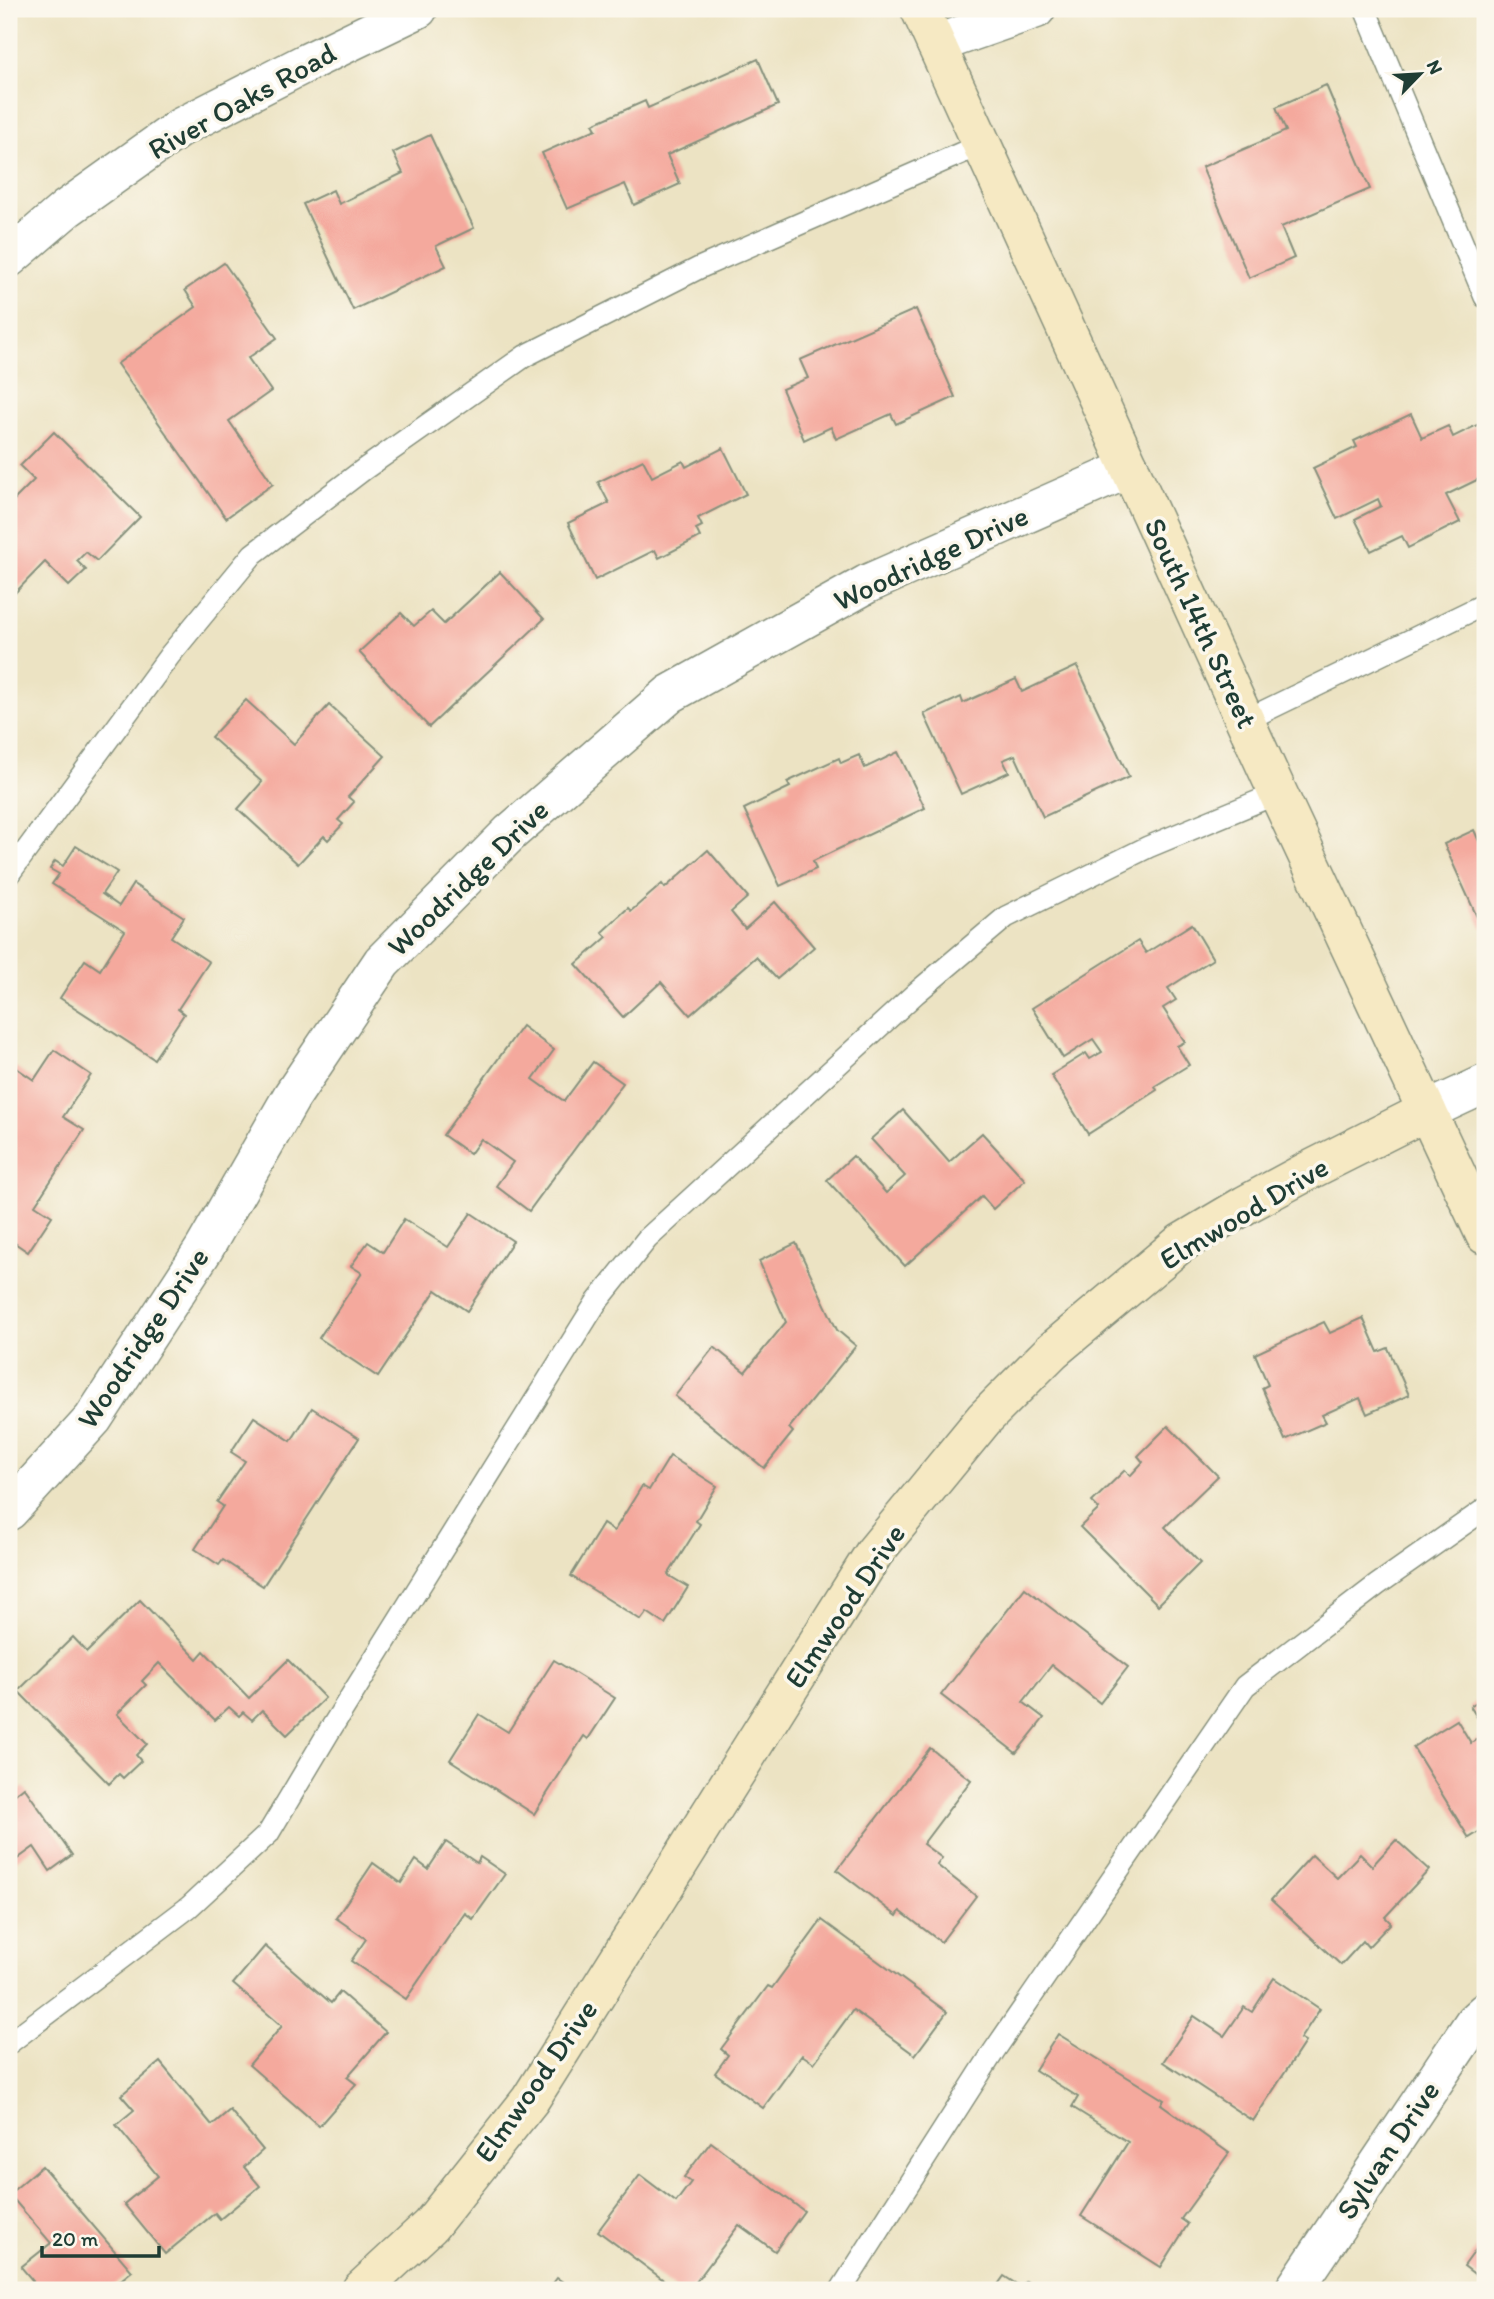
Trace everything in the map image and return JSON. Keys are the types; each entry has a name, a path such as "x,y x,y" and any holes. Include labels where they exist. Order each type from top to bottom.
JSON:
{"street":[{"name":"River Oaks Road","path":"9,258 66,209 181,127 418,9"},
{"name":"South 14th Street","path":"920,9 1485,1235"},
{"path":"936,44 1036,9"},
{"name":"Woodridge Drive","path":"9,1511 93,1419 204,1249 292,1096 382,962 511,832 670,694 867,584 1130,468"},
{"name":"Elmwood Drive","path":"361,2290 430,2227 530,2100 874,1553 984,1419 1052,1351 1181,1244 1308,1171 1485,1084"},
{"name":"Sylvan Drive","path":"1294,2290 1474,2022 1485,2012"}],"lane":[{"path":"1365,9 1485,297"},
{"path":"9,874 170,655 253,554 363,470 525,356 699,268 982,144"},
{"path":"1246,720 1485,604"},
{"path":"9,2043 189,1907 268,1834 596,1303 648,1239 916,993 1006,917 1148,847 1279,793"},
{"path":"841,2290 994,2051 1245,1686 1377,1585 1485,1509"}],"building":[{"path":"758,59 778,105 667,155 680,184 634,205 625,184 567,209 542,153 596,129 593,124 645,101 648,108"},
{"path":"1326,85 1370,189 1281,227 1294,258 1249,278 1202,167 1286,131 1276,107"},
{"path":"430,135 474,228 436,246 446,266 353,310 303,204 333,190 339,204 403,173 393,153"},
{"path":"224,263 277,338 248,358 271,391 229,421 273,484 226,518 117,364 196,307 185,290"},
{"path":"916,309 955,397 896,424 891,414 836,439 831,427 804,440 782,389 808,378 800,360"},
{"path":"1411,414 1422,438 1448,426 1453,437 1485,421 1485,476 1446,495 1460,522 1408,548 1402,536 1371,551 1355,519 1381,506 1378,499 1337,519 1313,468 1357,447 1354,441"},
{"path":"54,432 140,517 97,561 86,552 77,561 86,570 69,586 45,562 9,599 9,505 34,480 20,466"},
{"path":"723,448 746,494 698,518 702,526 696,529 700,537 659,558 655,550 595,580 568,523 609,503 598,482 643,460 652,477 683,461 686,467"},
{"path":"500,572 544,619 429,727 359,652 401,613 414,626 431,611 444,624"},
{"path":"1077,666 1129,777 1043,817 1015,755 1003,760 1009,772 961,794 924,714 961,697 963,703 1016,679 1022,692"},
{"path":"246,700 294,744 329,705 385,756 348,797 354,802 338,820 343,824 328,840 324,836 298,864 238,809 262,782 211,737"},
{"path":"898,752 925,808 813,861 816,869 780,886 744,809 790,787 787,782 839,758 841,763 859,755 865,768"},
{"path":"1474,830 1482,848 1485,846 1485,926 1482,928 1444,844"},
{"path":"76,846 117,872 102,894 119,906 133,884 184,917 171,937 209,962 178,1009 184,1014 154,1059 60,998 85,960 100,970 125,931 52,884 59,874 50,869 55,861 63,866"},
{"path":"708,850 748,897 731,912 745,929 775,902 814,947 777,979 756,957 690,1015 661,982 623,1017 576,964 607,937 602,932 628,908 631,911 662,884 665,888"},
{"path":"1192,924 1213,959 1168,988 1176,1000 1163,1008 1185,1042 1177,1046 1189,1065 1155,1086 1157,1090 1088,1134 1051,1075 1086,1053 1090,1059 1102,1052 1093,1039 1063,1058 1032,1008 1138,941 1146,953"},
{"path":"522,1026 554,1050 533,1079 564,1101 593,1062 623,1083 529,1211 496,1186 513,1162 481,1139 470,1154 443,1135"},
{"path":"54,1050 91,1075 63,1117 84,1130 35,1205 52,1216 28,1252 9,1239 9,1063 34,1080"},
{"path":"903,1110 949,1162 982,1133 1025,1180 993,1209 982,1196 905,1266 827,1180 853,1156 886,1193 905,1176 871,1139"},
{"path":"471,1213 513,1241 467,1311 436,1290 378,1377 319,1338 362,1273 351,1266 368,1242 383,1252 404,1219 448,1247"},
{"path":"796,1243 837,1330 856,1346 789,1428 793,1432 764,1468 675,1396 714,1347 745,1372 786,1322 759,1261"},
{"path":"1363,1318 1378,1352 1388,1348 1409,1395 1367,1414 1360,1398 1322,1415 1326,1422 1285,1440 1262,1388 1268,1385 1255,1354 1324,1322 1330,1333"},
{"path":"312,1408 359,1438 263,1586 223,1560 219,1565 195,1549 223,1506 217,1502 245,1461 231,1452 254,1417 291,1441"},
{"path":"1168,1426 1218,1476 1165,1527 1200,1563 1158,1605 1080,1527 1099,1509 1092,1502 1125,1470 1130,1476 1143,1462 1138,1456"},
{"path":"670,1456 717,1486 696,1521 700,1524 668,1575 688,1587 665,1624 647,1612 641,1620 571,1576 603,1524 614,1531 642,1486 649,1490"},
{"path":"1025,1588 1128,1667 1100,1703 1052,1665 1023,1702 1044,1718 1016,1753 941,1695"},
{"path":"140,1600 197,1659 204,1651 249,1698 288,1660 325,1698 287,1735 262,1710 252,1720 243,1712 239,1716 229,1707 215,1720 159,1663 142,1681 146,1685 117,1714 147,1744 136,1755 141,1761 123,1778 119,1774 109,1784 18,1691 73,1637 87,1652"},
{"path":"554,1660 615,1698 588,1739 584,1736 534,1814 450,1760 479,1714 508,1732"},
{"path":"1485,1697 1485,1730 1470,1706"},
{"path":"1457,1720 1471,1743 1485,1734 1485,1828 1469,1838 1413,1747"},
{"path":"930,1748 971,1780 923,1844 942,1858 937,1865 976,1896 941,1942 900,1911 897,1916 837,1870"},
{"path":"24,1787 72,1855 50,1871 34,1847 9,1865 9,1788 14,1795"},
{"path":"1396,1840 1429,1870 1385,1917 1391,1923 1368,1947 1363,1941 1341,1965 1271,1900 1312,1855 1337,1878 1360,1854 1372,1866"},
{"path":"446,1842 477,1863 480,1857 505,1874 473,1919 465,1913 406,1999 351,1961 366,1939 336,1918 373,1863 401,1883 416,1860 428,1869"},
{"path":"822,1920 947,2012 915,2055 853,2010 814,2063 802,2055 763,2108 715,2073 728,2055 721,2049 768,1986 772,1988"},
{"path":"265,1946 331,2003 340,1992 386,2032 347,2077 356,2084 319,2126 249,2065 282,2026 233,1984"},
{"path":"1274,1978 1320,2009 1300,2039 1305,2042 1253,2121 1163,2062 1194,2016 1224,2036 1244,2007 1252,2012"},
{"path":"1058,2034 1164,2100 1161,2104 1229,2153 1181,2219 1188,2224 1161,2267 1081,2216 1128,2142 1072,2107 1078,2097 1035,2070"},
{"path":"160,2062 212,2125 230,2110 263,2150 244,2167 260,2186 220,2219 215,2213 165,2254 124,2204 158,2176 116,2125 134,2110 121,2095"},
{"path":"711,2142 804,2211 775,2251 739,2225 690,2290 677,2290 598,2231 640,2175 676,2202 691,2182 684,2177"},
{"path":"42,2166 132,2271 112,2287 115,2290 21,2290 33,2281 21,2267 51,2243 9,2194"},
{"path":"1485,2237 1485,2282 1464,2266"},
{"path":"1004,2276 1021,2287 1026,2281 1039,2290 994,2290"},
{"path":"557,2278 575,2290 548,2290"}]}
